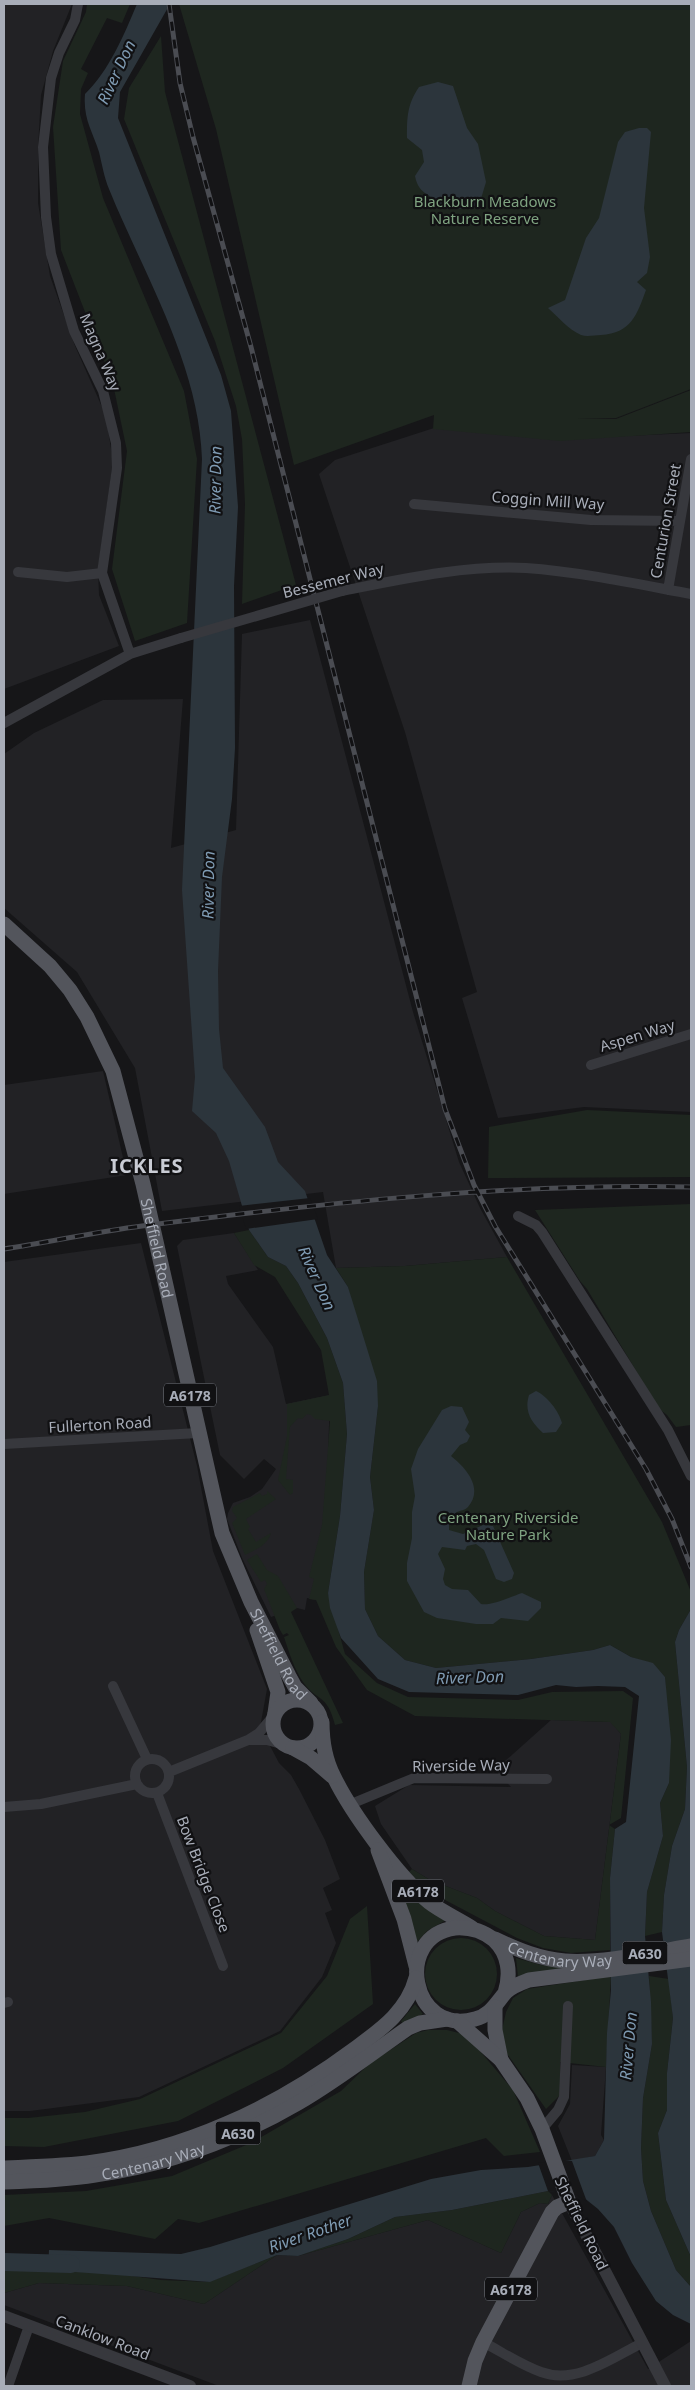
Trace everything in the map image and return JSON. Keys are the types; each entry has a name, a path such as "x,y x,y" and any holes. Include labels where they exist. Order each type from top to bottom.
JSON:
{"main road":[{"name":"Sheffield Road","path":"4,924 50,966 70,990 87,1017 113,1071 143,1184 222,1533 251,1602 292,1682 311,1703"},
{"name":"Sheffield Road","path":"251,1602 252,1617 278,1692 275,1713"},
{"path":"275,1713 280,1706 290,1700 298,1699 311,1703"},
{"name":"A6178","path":"311,1703 320,1713 322,1743 334,1777 374,1840 415,1889 431,1902 473,1929"},
{"name":"A6178","path":"275,1713 274,1732 289,1746 311,1758 334,1777"},
{"path":"289,1746 307,1746 314,1742 321,1730 322,1722"},
{"name":"A6178","path":"374,1840 404,1919 416,1972"},
{"name":"A630","path":"416,1972 425,1946 441,1933 452,1929 473,1929 490,1936 498,1944 507,1962 509,1972 505,1993 495,2008 478,2018 452,2020"},
{"name":"Centenary Way","path":"490,1936 517,1950 540,1957 600,1965 691,1959"},
{"name":"Centenary Way","path":"505,1993 514,1986 529,1980 691,1946"},
{"path":"416,1972 418,1989 426,2003 438,2014 452,2020"},
{"name":"Centenary Way","path":"4,2168 61,2165 122,2157 159,2148 242,2117 308,2081 377,2032 398,2014 411,1995 416,1972"},
{"name":"Sheffield Road","path":"495,2008 495,2030 501,2060"},
{"name":"Sheffield Road","path":"452,2020 501,2060 527,2098 542,2129 568,2200"},
{"name":"Centenary Way","path":"4,2182 96,2175 169,2159 196,2150 243,2131 300,2102 408,2028 420,2023 452,2020"},
{"name":"A6178","path":"469,2386 475,2360 483,2342 552,2212 568,2200"}],"street":[{"name":"Magna Way","path":"78,4 75,20 58,53 51,78 43,147 44,180 52,254 74,332 104,391 116,443 117,468 102,573 130,654"},
{"name":"Centurion Street","path":"668,590 691,459"},
{"name":"Coggin Mill Way","path":"414,504 592,520 680,522"},
{"name":"Bessemer Way","path":"4,722 130,654 342,591 412,577 483,568 526,568 691,594"},
{"path":"18,572 67,577 102,573"},
{"name":"Aspen Way","path":"591,1065 691,1034"},
{"path":"518,1216 536,1225 542,1232 668,1430 691,1476"},
{"name":"Fullerton Road","path":"4,1444 198,1433"},
{"path":"113,1686 147,1759"},
{"path":"169,1772 248,1740 259,1733 275,1713"},
{"path":"248,1740 267,1740 289,1746"},
{"path":"147,1759 160,1760 165,1764 169,1772 169,1782 166,1787 157,1793 147,1792 137,1784 135,1774 138,1765 147,1759"},
{"name":"Riverside Way","path":"351,1804 414,1778 547,1780"},
{"path":"4,1807 41,1804 137,1784"},
{"name":"Bow Bridge Close","path":"157,1793 223,1966"},
{"path":"542,2129 558,2110 564,2097 568,2006"},
{"name":"Sheffield Road","path":"568,2200 666,2386"},
{"name":"Canklow Road","path":"4,2316 190,2386"},
{"path":"8,2386 29,2326"},
{"path":"483,2342 541,2372 566,2376 578,2374 642,2343"}],"shaded area":[{"path":"4,4 72,4 53,51 41,95 38,148 38,203 50,276 75,346 106,416 113,462 98,569 99,595 119,646 4,689"},
{"path":"434,428 561,439 691,433 691,1112 584,1107 498,1118 462,998 477,992 405,732 319,474 335,460"},
{"path":"310,620 413,1012 459,1162 480,1208 507,1257 405,1266 336,1268 323,1192 162,1211 135,1068 77,972 4,908 4,754 34,733 103,700 183,699 171,848 236,830 242,634"},
{"path":"103,1071 127,1175 4,1194 4,1085"},
{"path":"234,1233 258,1270 226,1276 228,1284 273,1347 286,1404 330,1395 325,1547 316,1600 307,1598 305,1610 297,1608 271,1617 242,1558 227,1519 233,1503 250,1497 262,1489 276,1469 264,1459 244,1479 220,1455 177,1246 183,1240"},
{"path":"141,1243 197,1466 213,1551 267,1689 259,1733 267,1740 279,1763 291,1775 299,1789 325,1840 340,1879 323,1888 332,1910 325,1913 336,1943 322,1977 280,2031 139,2097 30,2111 4,2111 4,1262"},
{"path":"551,1720 611,1722 621,1734 595,1940 544,1936 495,1911 477,1898 430,1880 412,1869 381,1824 375,1806 409,1785 511,1787 495,1770"},
{"path":"572,2065 606,2067 601,2135 604,2140 595,2156 572,2161 558,2126 570,2104"},
{"path":"552,2195 648,2369 691,2341 691,2386 219,2386 4,2305 4,2293 39,2283 127,2286 204,2304 277,2255 298,2256 428,2220 501,2253 521,2212 540,2203 548,2204"}],"green space":[{"path":"87,4 130,4 122,23 107,18 81,69 88,73 81,89 80,114 103,198 184,391 197,459 187,623 135,641 112,569 127,451 113,384 61,250 53,127 63,61 86,12"},
{"name":"Blackburn Meadows Nature Reserve","path":"179,4 691,4 691,389 616,418 577,418 616,419 691,390 691,432 560,441 433,429 434,415 294,465 216,129"},
{"path":"161,36 165,92 296,585 242,604 245,504 242,439 236,406 215,341 124,119 129,88"},
{"path":"587,1110 691,1115 691,1177 488,1178 489,1127"},
{"path":"691,1204 691,1425 676,1427 667,1415 659,1409 587,1289 535,1210"},
{"path":"249,1230 268,1257 286,1266 298,1283 327,1338 343,1383 347,1434 340,1516 328,1593 345,1654 377,1683 408,1697 518,1700 552,1692 623,1691 633,1698 621,1818 610,1825 621,1734 610,1722 415,1716 367,1690 336,1647 316,1600 309,1599 314,1579 309,1577 322,1525 330,1421 315,1419 307,1414 302,1419 298,1418 290,1427 286,1479 293,1480 293,1493 290,1495 278,1480 287,1436 287,1404 329,1395 321,1350 275,1277 254,1265 234,1233"},
{"name":"Centenary Riverside Nature Park","path":"507,1257 662,1522 691,1592 691,1609 679,1630 675,1642 687,1767 685,1809 672,1846 664,1895 662,1932 645,1936 647,1892 663,1836 660,1803 669,1783 665,1677 653,1664 631,1657 610,1645 593,1650 531,1659 436,1668 405,1660 378,1636 365,1609 364,1572 374,1510 370,1477 378,1406 348,1287 336,1268 405,1266"},
{"path":"267,1491 276,1499 246,1519 250,1527 248,1529 256,1542 271,1533 264,1544 245,1555 232,1523 237,1518 232,1511 233,1507 260,1493 262,1496 267,1494"},
{"path":"257,1554 267,1570 278,1576 297,1608 291,1612 343,1723 335,1725 329,1708 308,1688 297,1672 284,1637 289,1635 287,1633 283,1635 280,1630 264,1589 267,1584 265,1580 261,1582 247,1560"},
{"path":"609,1825 615,1829 610,1878 610,1950 571,1953 543,1948 517,1938 422,1886 409,1872 412,1869 430,1880 477,1898 495,1911 544,1936 595,1940"},
{"path":"392,1869 403,1885 416,1898 446,1920 427,1931 417,1942"},
{"path":"367,1906 373,2004 283,2068 178,2121 44,2147 4,2146 4,2118 28,2118 85,2112 140,2099 281,2033 327,1976 350,1919"},
{"path":"468,1938 487,1948 495,1960 497,1974 495,1988 487,2000 475,2008 454,2010 435,2000 427,1988 425,1967 435,1948 447,1940"},
{"path":"516,1958 541,1965 570,1967 518,1977"},
{"path":"611,1976 606,2067 560,2062 560,2095 546,2109 503,2048 502,2030 506,2012 513,1998 527,1989"},
{"path":"649,1976 669,1979 673,2018 667,2073 667,2110 658,2133 666,2200 691,2257 691,2287 676,2270 651,2211 643,2181 641,2148 643,2098 652,2044"},
{"path":"415,2004 423,2014 403,2024 401,2021"},
{"path":"428,2030 447,2030 463,2034 474,2044 513,2090 540,2152 504,2156 486,2138 199,2223 178,2219 155,2239 49,2218 4,2226 4,2195 86,2191 172,2176 251,2143 341,2091 369,2064 416,2033"},
{"path":"548,2191 552,2195 548,2204 540,2203 521,2212 501,2253 428,2220 298,2256 348,2239 395,2217 452,2210"},
{"path":"277,2255 204,2304 127,2286 39,2283 4,2293 4,2270 104,2272 161,2280 209,2282"}],"water":[{"name":"River Don","path":"137,4 170,4 120,92 118,118 221,375 231,411 238,507 234,586 235,748 232,799 222,877 218,971 219,1029 223,1068 265,1127 278,1162 305,1191 327,1255 348,1287 377,1381 378,1406 370,1477 374,1510 364,1572 365,1609 378,1636 405,1660 436,1668 531,1659 593,1650 610,1645 631,1657 653,1663 665,1677 671,1740 669,1783 660,1803 663,1836 647,1892 645,1936 651,2002 652,2044 643,2098 641,2148 643,2181 651,2211 676,2270 691,2287 691,2324 673,2315 656,2301 632,2263 614,2227 598,2209 578,2193 548,2191 452,2210 395,2217 348,2239 298,2256 277,2255 210,2282 48,2270 49,2250 181,2254 210,2247 431,2179 481,2170 528,2167 595,2156 604,2140 607,2033 611,1990 610,1878 615,1829 626,1822 639,1696 625,1687 556,1685 518,1695 409,1692 378,1679 341,1638 330,1608 328,1593 340,1516 347,1434 343,1383 327,1338 298,1283 286,1266 268,1257 249,1230 229,1161 216,1133 192,1111 195,1077 182,890 202,459 199,424 191,389 168,321 107,184 99,152 85,111 85,94 109,64"},
{"path":"438,82 453,86 467,128 478,144 486,182 480,202 472,208 449,209 441,207 420,188 415,176 424,162 422,150 407,138 410,106 419,87"},
{"path":"647,128 651,132 644,208 650,257 647,273 637,282 646,290 636,315 619,331 611,334 581,335 576,333 548,308 565,300 586,238 599,218 618,142 625,132"},
{"path":"536,1391 548,1400 558,1414 562,1423 556,1432 543,1433 530,1416 527,1406 529,1395"},
{"path":"451,1406 462,1407 469,1422 465,1430 470,1436 467,1442 460,1445 451,1456 467,1472 474,1486 474,1493 468,1507 457,1512 449,1521 449,1530 463,1534 483,1525 493,1526 514,1573 512,1579 504,1582 496,1579 484,1550 476,1544 467,1546 465,1550 442,1547 438,1554 445,1569 443,1579 445,1585 452,1589 468,1590 481,1604 495,1602 522,1593 541,1602 541,1608 528,1621 501,1618 493,1624 476,1624 437,1618 424,1612 407,1581 407,1563 412,1538 412,1512 415,1496 411,1469 418,1449 442,1410"},
{"path":"691,1609 691,2257 666,2200 658,2133 667,2110 667,2073 673,2018 662,1932 664,1895 672,1846 685,1809 687,1767 675,1642 679,1630"}],"pier":[{"path":"310,1198 318,1219 246,1229 239,1206"},
{"path":"562,2160 572,2161 587,2202 577,2195 548,2191 538,2163"}],"waterway":[{"name":"River Rother","path":"4,2262 71,2264"}],"railway":[{"path":"169,4 180,83 193,137 251,347 445,1109 474,1185 495,1226 646,1469 672,1519 691,1567"},
{"path":"4,1249 142,1226 347,1202 553,1188 691,1187"}],"district":[{"name":"ICKLES","path":"147,1165"}]}
